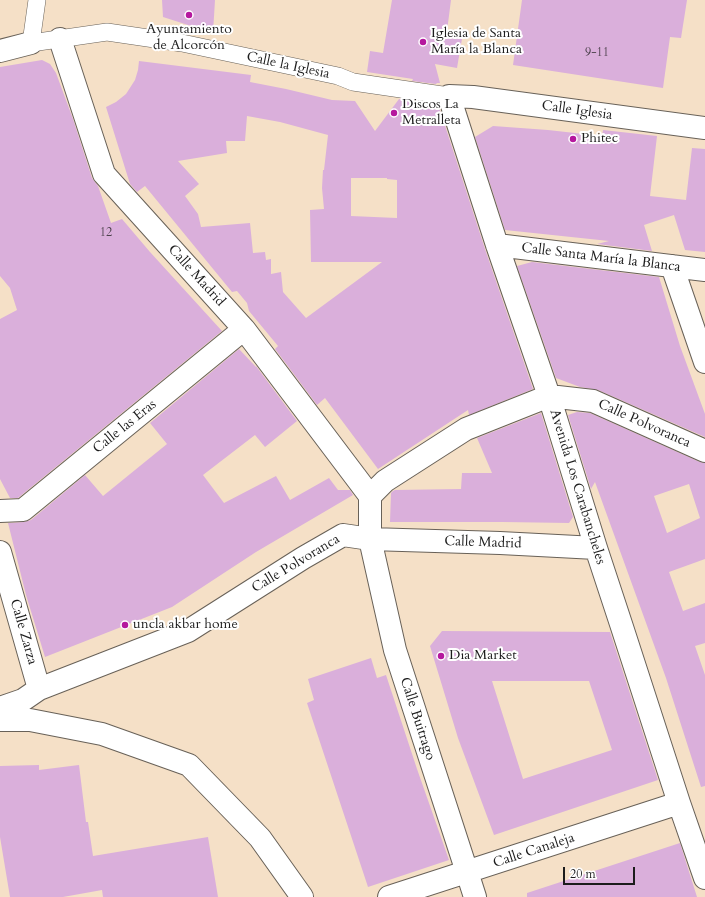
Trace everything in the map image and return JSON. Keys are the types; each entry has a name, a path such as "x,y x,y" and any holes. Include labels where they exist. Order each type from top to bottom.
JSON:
{"street":[{"path":"0,51 32,43 37,0"},
{"name":"Calle la Iglesia","path":"32,43 107,32 182,43 217,50 338,76 353,82 449,96"},
{"name":"Calle Madrid","path":"60,39 104,174 244,329 370,496"},
{"name":"Calle Iglesia","path":"449,96 473,97 705,128"},
{"name":"Avenida Los Carabancheles","path":"449,96 497,245 549,396 596,548 680,803 702,856 705,878"},
{"name":"Calle Santa María la Blanca","path":"497,245 705,270"},
{"path":"672,266 705,362"},
{"name":"Calle las Eras","path":"0,511 23,510 244,329"},
{"name":"Calle Polvoranca","path":"370,496 385,482 466,428 549,396 593,401 705,451"},
{"path":"370,496 370,539"},
{"name":"Calle Polvoranca","path":"0,708 23,700 39,689 188,631 303,558 343,535 370,539"},
{"name":"Calle Madrid","path":"370,539 596,548"},
{"name":"Calle Buitrago","path":"370,539 394,650 475,897"},
{"name":"Calle Zarza","path":"0,552 39,689"},
{"path":"0,720 30,720 102,734 189,765 260,838 302,897"},
{"name":"Calle Canaleja","path":"389,897 680,803"}],"building":[{"name":"Ayuntamiento de Alcorcón","path":"162,0 215,0 213,33 163,17"},
{"name":"Iglesia de Santa María la Blanca","path":"392,0 451,0 447,31 463,33 457,68 435,64 440,83 436,84 412,81 413,79 367,72 370,51 383,53"},
{"path":"522,0 687,0 681,38 670,37 663,88 513,65"},
{"path":"42,60 50,64 56,73 92,178 98,186 111,223 122,219 222,331 18,498 10,498 0,479 0,319 17,310 10,288 0,276 0,67"},
{"path":"139,61 251,75 250,82 332,100 355,101 375,131 399,99 433,104 433,108 439,107 485,249 533,389 469,415 468,410 378,469 325,398 317,405 275,349 278,346 249,311 247,303 237,291 232,292 145,186 137,192 130,184 106,107 116,102 126,94 135,80","holes":["247,116 280,122 328,135 322,188 324,209 310,210 311,262 382,262 306,318 283,292 281,272 271,274 271,259 266,260 265,252 253,253 250,223 201,227 198,214 185,196 199,184 178,161 227,153 226,141 245,141","351,178 387,178 397,180 397,218 351,216"]},
{"path":"493,126 602,136 603,130 657,136 650,196 686,200 692,148 705,149 705,252 685,250 674,215 644,225 652,251 597,244 609,241 505,230 475,137"},
{"path":"532,262 659,277 680,346 705,414 705,437 598,390 580,387 556,378 517,266"},
{"path":"239,349 256,366 297,421 265,447 255,435 203,475 224,503 276,476 290,500 329,478 338,490 350,490 353,495 256,552 172,607 45,657 26,595 8,523 31,520 85,475 103,496 167,444 150,423"},
{"path":"577,412 590,413 705,463 705,559 669,572 683,611 705,603 705,643 695,646 705,675 705,786 701,787 666,678 595,482 591,489 568,415","holes":["689,484 700,518 667,533 654,496"]},
{"path":"541,413 573,517 569,523 390,522 391,493 393,491 461,489 462,473 492,473 477,438"},
{"path":"442,631 610,632 658,780 494,835 458,738 430,646","holes":["492,681 589,681 612,750 523,779"]},
{"path":"371,658 377,678 386,675 449,860 368,887 307,703 314,700 308,679"},
{"path":"39,765 39,770 79,765 86,822 88,822 93,856 208,837 218,897 103,897 102,890 63,897 10,897 0,837 0,766"},
{"path":"680,843 697,897 527,897 527,893"}],"place":[{"name":"Ayuntamiento de Alcorcón","path":"189,15"},
{"name":"Iglesia de Santa María la Blanca","path":"423,42"},
{"name":"Discos La Metralleta","path":"394,113"},
{"name":"Phitec","path":"573,139"},
{"name":"uncla akbar home","path":"125,625"},
{"name":"Dia Market","path":"441,656"}]}
